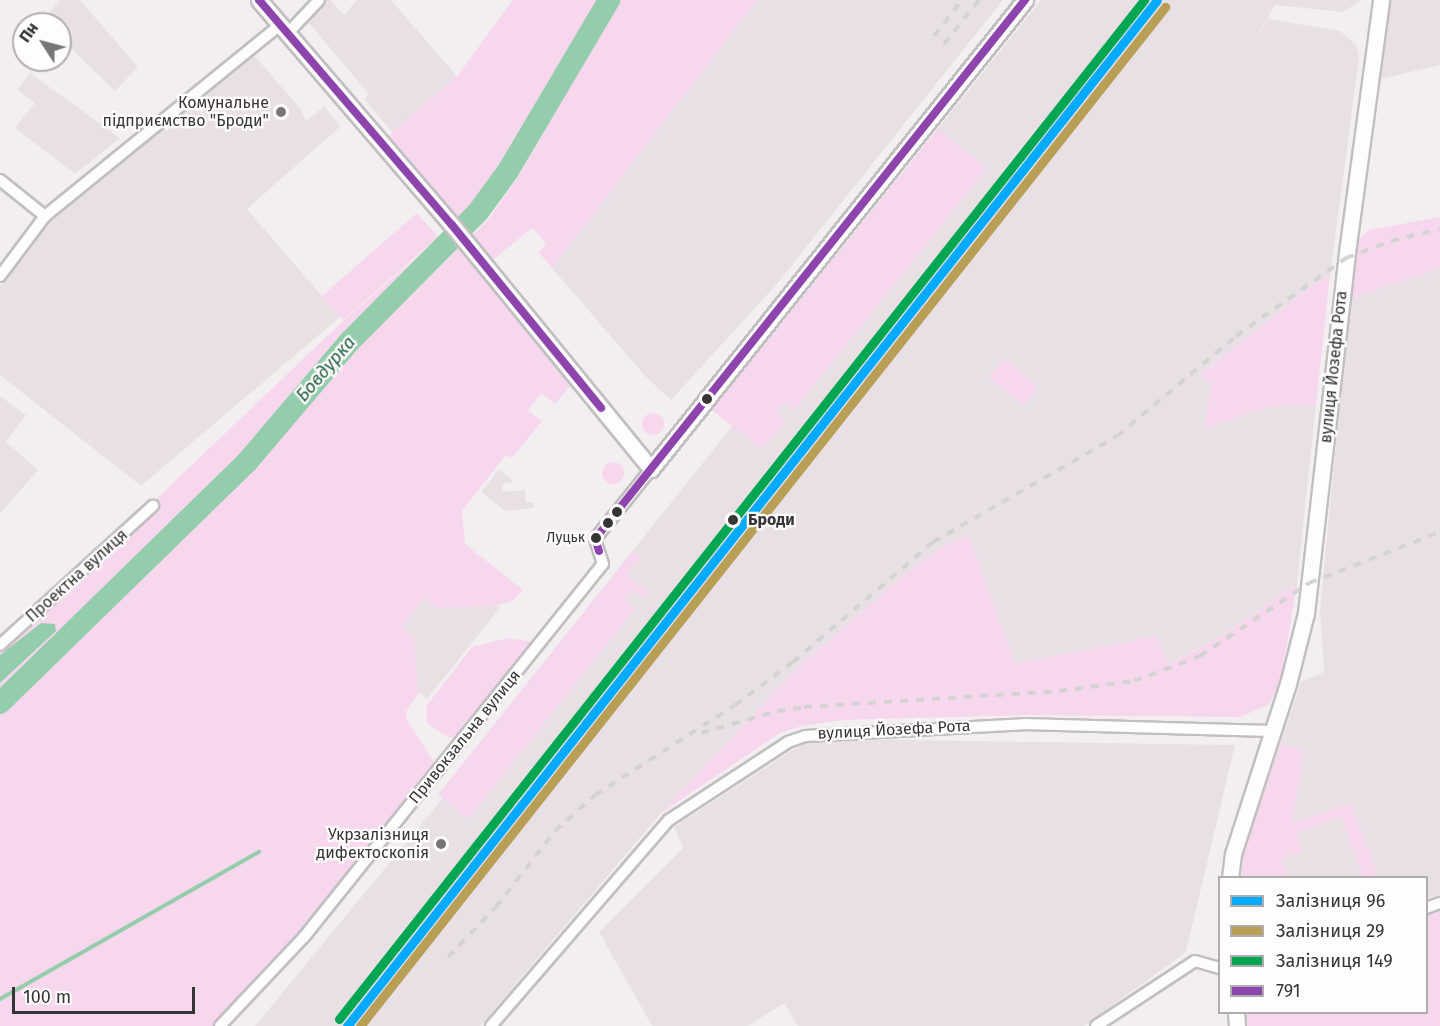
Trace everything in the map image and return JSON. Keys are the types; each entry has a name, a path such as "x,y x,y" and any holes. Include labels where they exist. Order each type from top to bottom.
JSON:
{"main road":[{"path":"259,0 464,239 651,469 1025,0"},
{"name":"вулиця Йозефа Рота","path":"1230,876 1233,854 1288,684 1306,613 1347,245 1381,0"}],"street":[{"path":"0,276 45,216 319,0"},
{"path":"0,180 45,216"},
{"name":"Привокзальна вулиця","path":"220,1026 304,937 603,564 596,539 651,469"},
{"name":"Проектна вулиця","path":"0,645 153,506"},
{"name":"вулиця Йозефа Рота","path":"491,1026 669,820 788,742 805,736 1024,724 1271,731"},
{"path":"1096,1026 1195,961 1218,967"}],"shaded area":[{"path":"60,0 80,0 138,67 115,91 72,50 72,12 50,12"},
{"path":"326,0 330,0 344,15 357,0 391,0 457,76 392,132 364,99 369,94 307,21"},
{"path":"513,0 617,0 515,176 467,236 385,139 458,75"},
{"path":"620,0 757,0 552,268 539,253 546,243 532,228 490,262 469,238 487,221 517,178"},
{"path":"757,0 1003,0 776,285 671,400 645,376 552,268"},
{"path":"1041,0 1362,0 1343,12 1275,5 1247,53 1268,19 1340,31 1356,45 1359,58 1330,276 1313,285 1200,375 1212,384 1205,428 1265,407 1316,404 1297,584 1214,641 1167,664 1155,636 1015,664 967,535 940,548 903,576 798,668 661,813 480,1026 255,1026 442,799 438,795 732,426 712,410"},
{"path":"1385,0 1440,0 1440,65 1376,80"},
{"path":"253,54 299,107 306,121 324,106 341,126 247,209 340,317 141,486 0,375 0,286 50,221"},
{"path":"30,73 120,138 75,174 15,128 35,103 17,90"},
{"path":"938,129 987,168 794,410 784,403 776,413 785,421 762,449 712,410"},
{"path":"417,213 438,237 343,320 322,296"},
{"path":"1440,217 1440,268 1350,298 1357,241 1369,230"},
{"path":"446,232 570,386 555,404 541,393 528,410 542,421 512,458 506,455 462,511 465,544 523,590 512,601 494,606 437,608 424,598 402,627 414,638 418,694 406,712 407,720 436,765 282,956 247,988 216,1026 0,1026 0,652 160,508 153,502 343,321"},
{"path":"1440,268 1440,894 1428,899 1428,876 1241,876 1244,852 1301,682 1324,672 1320,610 1350,298"},
{"path":"1330,276 1316,404 1265,407 1204,429 1212,384 1200,375 1313,285"},
{"path":"1004,359 1038,387 1024,405 989,378"},
{"path":"0,396 26,415 6,442 38,470 0,514"},
{"path":"653,413 661,416 664,424 661,432 653,435 645,432 642,424 645,416"},
{"path":"613,462 621,465 624,473 621,481 613,484 605,481 602,473 605,465"},
{"path":"499,469 514,482 502,484 503,492 525,490 526,502 533,502 534,508 505,511 481,492"},
{"path":"968,535 1015,664 1156,636 1168,664 1214,641 1297,584 1280,685 1268,705 1240,717 1024,715 842,720 802,726 780,733 661,813 798,668 903,576 940,548"},
{"path":"632,552 640,558 626,575 648,592 644,598 632,589 624,600 635,609 468,819 438,795"},
{"path":"448,566 500,608 427,699 375,658"},
{"path":"41,623 55,624 56,631 0,683 0,655"},
{"path":"508,638 528,641 535,648 459,739 447,737 427,723 427,705 472,647"},
{"path":"844,739 1235,745 1186,952 1084,1026 798,1026 784,1003 748,1026 652,1026 599,932 683,848 674,827 808,742"},
{"path":"1281,744 1304,751 1292,824 1351,803 1378,876 1363,876 1341,816 1296,833 1302,851 1281,859 1288,876 1246,876 1242,868 1244,852"},
{"path":"1440,906 1440,1026 1243,1026 1243,1014 1428,1014 1428,911"}],"waterway":[{"name":"Бовдурка","path":"0,703 247,462 351,340 478,212 508,171 609,0"},
{"path":"0,999 259,852"}],"railway":[{"path":"934,36 962,0"},
{"path":"944,44 979,0"},
{"path":"448,957 496,907 555,831 595,795 735,705 793,662 933,542 1117,436 1236,336 1346,258 1391,241 1440,229"},
{"path":"701,733 777,711 804,707 1059,691 1134,681 1200,656 1309,583 1440,532"}],"rail line":[{"name":"149","path":"339,1019 1144,0"},
{"name":"96","path":"347,1026 1157,0"},
{"name":"29","path":"360,1026 1165,7"}],"transit line":[{"name":"791","path":"259,0 452,225 601,408"},
{"name":"791","path":"599,551 595,539 1025,0"}],"place":[{"name":"Комунальне підприємство \"Броди\"","path":"281,112"},
{"name":"Броди","path":"733,520"},
{"name":"Луцьк","path":"596,538"},
{"name":"Укрзалізниця дифектоскопія","path":"441,844"}]}
